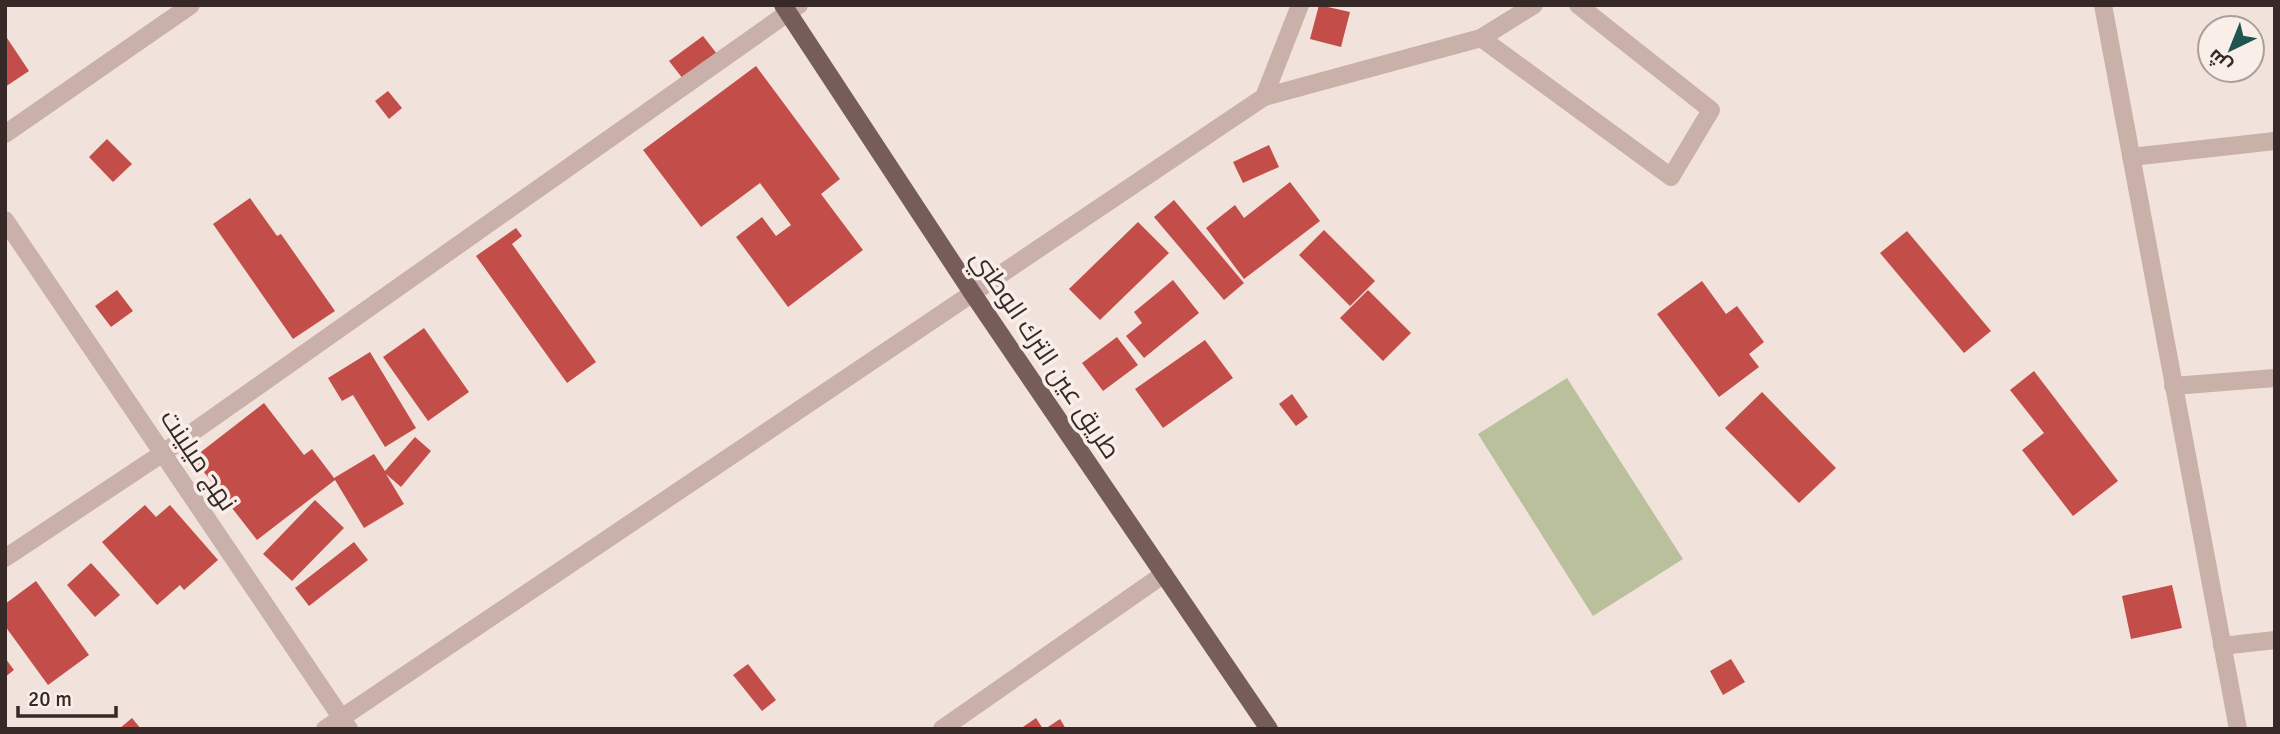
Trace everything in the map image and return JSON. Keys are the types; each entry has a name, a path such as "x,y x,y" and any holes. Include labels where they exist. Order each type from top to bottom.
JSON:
{"main road":[{"name":"طريق عين الترك الوطني","path":"790,8 973,294 1269,729"}],"street":[{"path":"5,134 191,5"},
{"path":"1264,97 1300,5"},
{"path":"325,729 345,723 1264,97 1481,38 1534,5"},
{"path":"1481,38 1671,177 1711,110 1578,5"},
{"path":"2103,5 2238,729"},
{"path":"5,558 163,453 790,8"},
{"path":"2131,157 2275,141"},
{"name":"نهج ميلينت","path":"5,220 345,723"},
{"path":"2173,386 2275,377"},
{"path":"942,729 1164,574"},
{"path":"2222,646 2275,640"}],"green space":[{"path":"1567,378 1683,559 1593,616 1478,434"}],"building":[{"path":"1319,5 1350,12 1341,47 1310,39"},
{"path":"5,35 29,71 5,87"},
{"path":"703,36 721,59 687,84 669,61"},
{"path":"756,66 840,179 821,194 863,250 788,307 736,237 762,217 776,236 791,225 760,183 701,227 643,150"},
{"path":"388,91 402,108 389,119 375,101"},
{"path":"107,139 132,164 113,182 89,157"},
{"path":"1269,145 1279,167 1243,183 1233,162"},
{"path":"1290,182 1320,221 1244,279 1206,228 1235,205 1244,218"},
{"path":"250,198 277,236 281,234 335,311 293,339 213,224"},
{"path":"1174,200 1244,283 1224,300 1154,217"},
{"path":"1138,222 1169,253 1100,320 1069,289"},
{"path":"516,228 522,236 512,244 596,362 567,383 476,256"},
{"path":"1324,230 1375,281 1350,306 1299,255"},
{"path":"1907,231 1991,331 1964,353 1880,253"},
{"path":"1173,280 1199,313 1144,358 1126,336 1142,323 1134,312"},
{"path":"1702,281 1726,314 1737,306 1764,342 1749,354 1759,367 1719,397 1657,314"},
{"path":"117,290 133,311 111,327 95,306"},
{"path":"1368,290 1411,333 1383,361 1340,318"},
{"path":"424,328 469,392 428,421 383,357"},
{"path":"1117,337 1138,365 1103,391 1082,363"},
{"path":"1205,340 1233,378 1163,428 1135,389"},
{"path":"370,352 416,428 385,447 353,395 342,401 328,378"},
{"path":"2034,371 2118,481 2073,516 2022,450 2044,433 2010,390"},
{"path":"1762,392 1836,468 1799,503 1725,428"},
{"path":"1292,394 1308,417 1296,426 1279,404"},
{"path":"264,403 304,455 312,449 334,478 374,454 385,471 415,437 431,451 401,487 386,474 404,504 364,528 335,480 257,540 193,458"},
{"path":"315,500 344,528 292,581 263,554"},
{"path":"145,505 156,517 170,505 218,560 184,590 180,585 157,605 102,542"},
{"path":"354,542 368,560 309,606 295,588"},
{"path":"91,563 120,595 95,617 67,585"},
{"path":"36,581 89,655 48,685 5,626 5,604"},
{"path":"2172,585 2182,628 2131,639 2122,596"},
{"path":"5,658 14,670 5,677"},
{"path":"1731,659 1745,682 1723,695 1710,671"},
{"path":"748,664 776,700 762,711 733,675"},
{"path":"132,718 141,729 119,729"},
{"path":"1036,718 1043,729 1020,729"},
{"path":"1060,719 1066,729 1045,729"}]}
